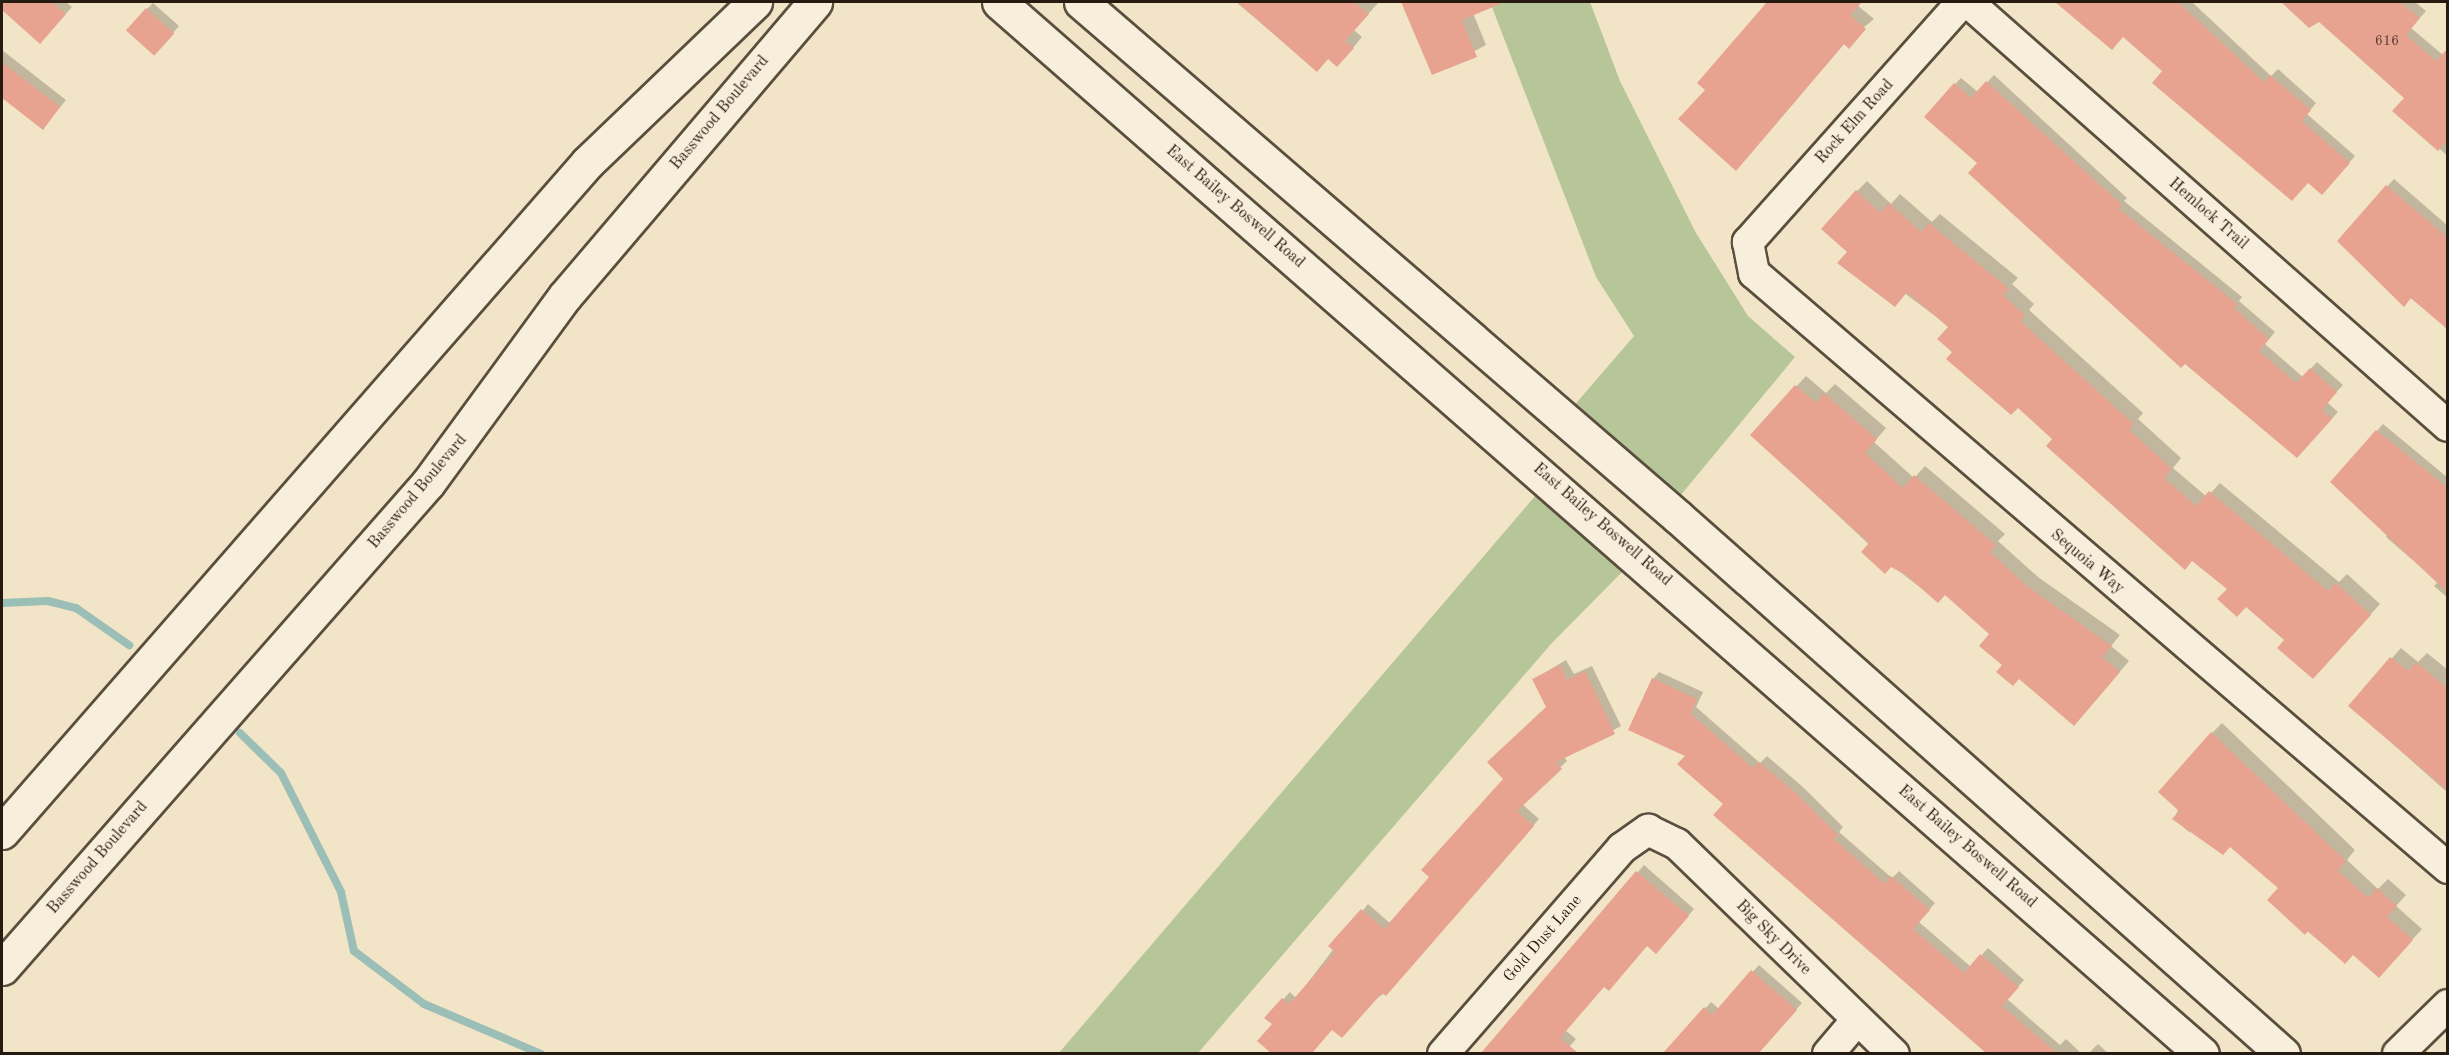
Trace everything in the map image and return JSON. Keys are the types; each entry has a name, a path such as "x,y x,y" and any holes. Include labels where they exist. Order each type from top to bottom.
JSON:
{"main road":[{"path":"2,832 587,163 755,2"},
{"name":"Basswood Boulevard","path":"2,968 428,483 565,296 815,2"},
{"name":"East Bailey Boswell Road","path":"999,2 2202,1053"},
{"path":"1081,2 1678,517 2283,1053"}],"street":[{"name":"Rock Elm Road","path":"1748,242 1962,2"},
{"name":"Hemlock Trail","path":"1968,2 2448,426"},
{"name":"Sequoia Way","path":"1748,242 1754,273 2448,868"},
{"name":"Big Sky Drive","path":"1648,831 1677,844 1856,1021 1894,1053"},
{"name":"Gold Dust Lane","path":"1443,1053 1622,848 1648,831"},
{"path":"2398,1053 2448,1005"},
{"path":"1828,1053 1856,1021"}],"green space":[{"path":"1490,2 1590,2 1620,81 1696,233 1748,316 1795,357 1675,502 1572,408 1634,336 1596,277"},
{"path":"1536,495 1625,569 1551,644 1198,1053 1058,1054"}],"building":[{"path":"2,2 52,2 66,14 40,44 2,10"},
{"path":"1237,2 1354,2 1369,14 1345,41 1354,48 1337,67 1328,59 1317,72"},
{"path":"1401,2 1505,2 1462,20 1477,57 1432,75"},
{"path":"1767,2 1862,2 1850,15 1866,29 1849,49 1844,44 1736,171 1678,119 1705,90 1697,83"},
{"path":"2055,2 2178,2 2264,82 2270,75 2311,110 2302,121 2350,163 2322,195 2308,183 2292,201 2152,83 2162,71 2123,37 2112,50"},
{"path":"2281,2 2400,2 2420,18 2406,35 2436,61 2448,48 2448,140 2438,151 2392,111 2404,98 2319,22 2309,28"},
{"path":"146,8 174,33 154,56 126,30"},
{"path":"2,62 60,107 43,130 2,98"},
{"path":"1986,81 2122,205 2119,209 2237,304 2234,308 2269,339 2259,351 2296,383 2310,368 2337,392 2322,410 2332,419 2297,458 2185,364 2181,368 1968,173 1977,163 1924,117 1954,83 1971,98"},
{"path":"2386,185 2448,238 2448,330 2411,298 2404,307 2337,241"},
{"path":"1856,190 1880,213 1889,203 1921,232 1929,223 2009,289 2003,295 2025,315 2020,321 2134,424 2129,430 2172,469 2164,478 2196,506 2209,491 2328,591 2336,583 2371,615 2313,679 2277,648 2284,640 2246,607 2237,617 2217,599 2227,589 2192,561 2185,570 2046,446 2052,439 2018,408 2011,415 1946,359 1952,352 1937,339 1948,327 1907,292 1895,307 1837,263 1847,252 1821,229"},
{"path":"1795,385 1816,403 1824,393 1877,439 1865,453 1903,488 1914,475 1996,545 1990,552 2028,587 2112,646 2102,657 2120,672 2074,726 2019,679 2013,686 1996,672 2002,665 1979,646 1989,634 1945,595 1938,603 1906,575 1891,567 1885,574 1861,552 1869,543 1750,435"},
{"path":"2376,430 2448,488 2448,593 2330,482"},
{"path":"2390,657 2408,671 2416,662 2448,689 2448,791 2348,706"},
{"path":"1560,665 1567,680 1585,671 1615,734 1556,762 1562,769 1517,811 1534,826 1386,996 1382,993 1342,1038 1332,1030 1312,1053 1271,1053 1257,1041 1272,1024 1264,1018 1282,998 1289,1004 1335,952 1328,946 1361,909 1384,929 1429,877 1421,870 1503,779 1487,762 1546,707 1532,679"},
{"path":"1652,678 1697,699 1691,714 1753,768 1759,762 1797,794 1838,835 1834,839 1885,884 1891,876 1930,910 1913,929 1964,973 1980,954 2019,987 2002,1006 2057,1053 1986,1053 1713,815 1723,804 1677,764 1685,756 1628,730"},
{"path":"2211,732 2346,861 2338,871 2368,898 2377,888 2397,906 2387,917 2413,940 2379,978 2353,955 2345,964 2308,931 2305,935 2267,900 2278,888 2230,847 2223,855 2172,819 2179,811 2158,792"},
{"path":"1636,871 1689,916 1656,954 1647,946 1609,991 1604,987 1560,1038 1578,1053 1481,1053"},
{"path":"1751,970 1797,1010 1759,1053 1663,1053 1704,1007 1712,1015"}],"waterway":[{"path":"2,603 48,601 76,608 129,645"},
{"path":"240,733 281,773 341,892 354,951 424,1004 541,1054"}]}
